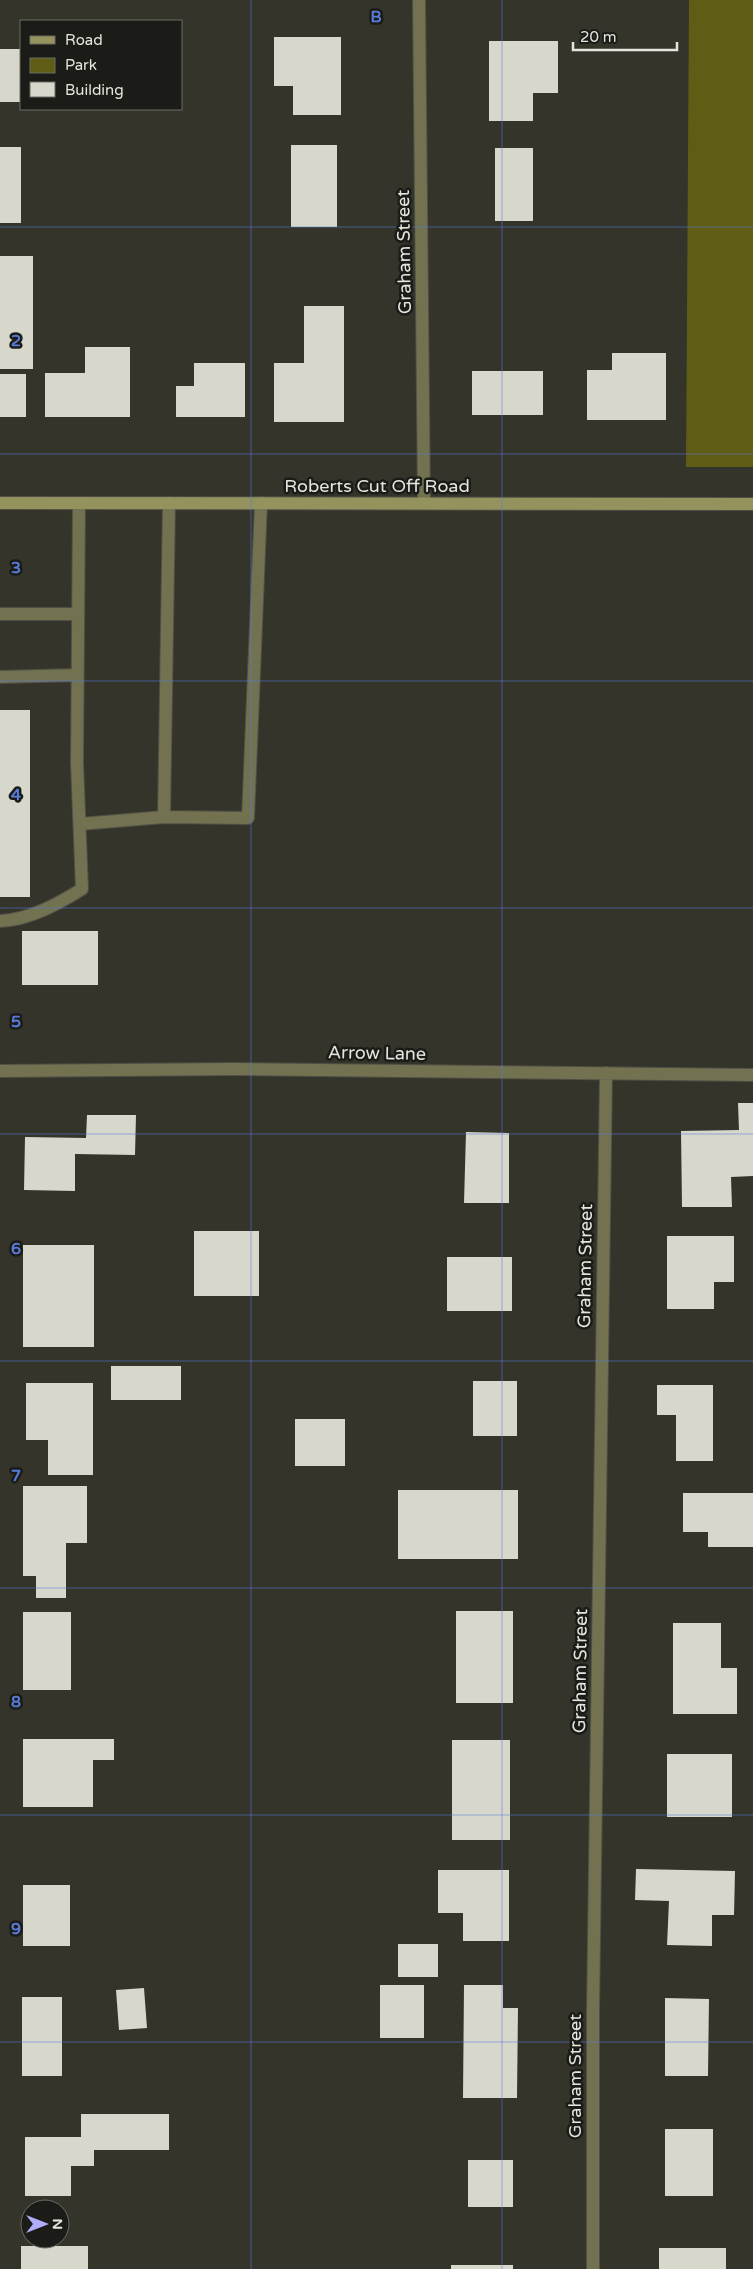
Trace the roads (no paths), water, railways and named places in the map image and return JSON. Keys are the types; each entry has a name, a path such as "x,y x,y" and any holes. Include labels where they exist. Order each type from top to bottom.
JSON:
{"street":[{"name":"Graham Street","path":"419,0 424,503"},
{"name":"Roberts Cut Off Road","path":"0,503 753,504"},
{"path":"0,921 15,921 59,903 82,889 77,675 79,503"},
{"path":"164,817 169,503"},
{"path":"80,824 164,817 248,818 262,503"},
{"path":"0,614 77,614"},
{"path":"0,676 77,675"},
{"name":"Arrow Lane","path":"0,1071 234,1069 753,1075"},
{"name":"Graham Street","path":"593,2269 593,2011 606,1073"}]}
